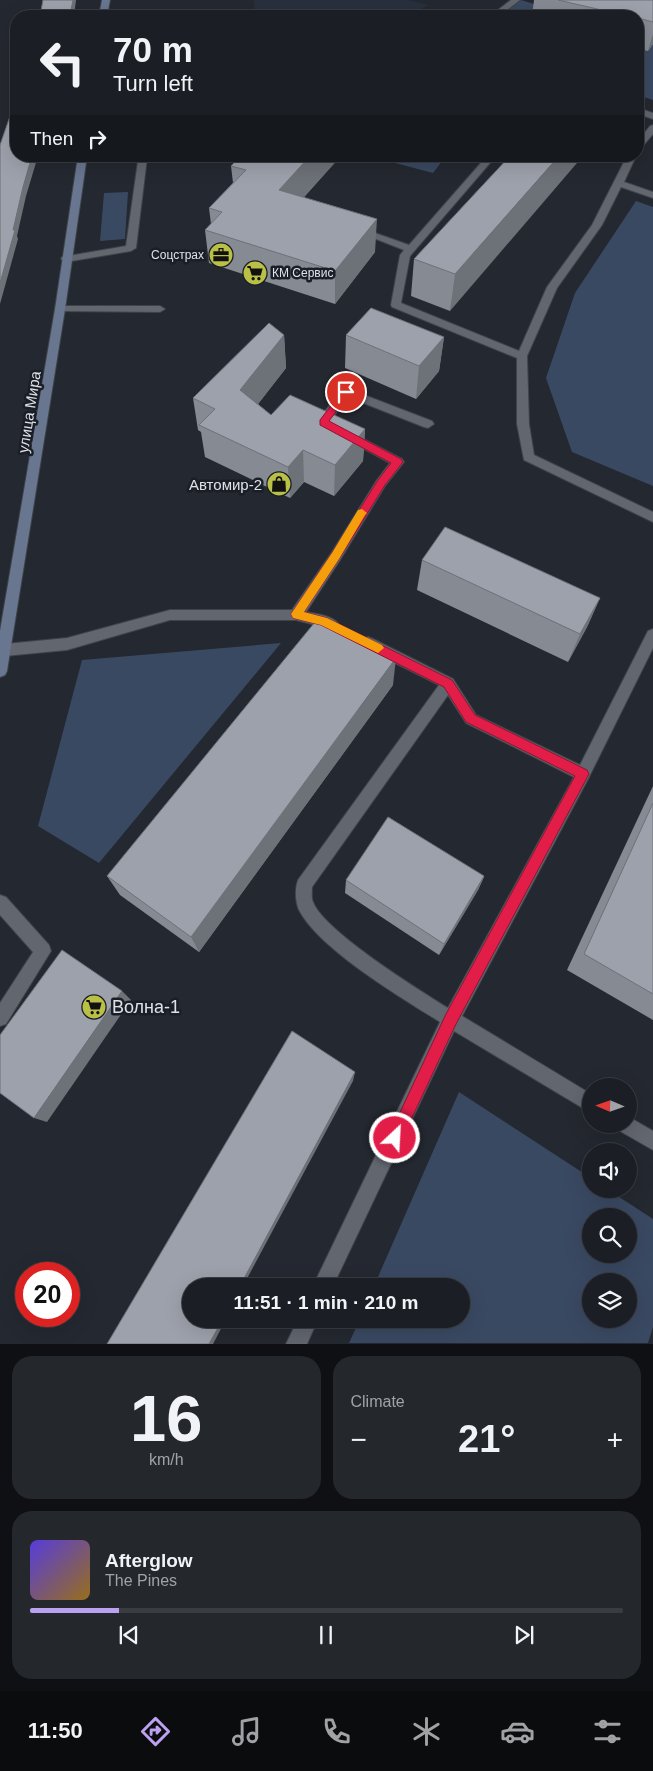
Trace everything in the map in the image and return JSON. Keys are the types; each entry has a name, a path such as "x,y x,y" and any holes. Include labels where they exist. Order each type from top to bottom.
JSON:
{"main road":[{"name":"улица Мира","path":"0,671 5,650 82,162"}],"street":[{"path":"502,10 516,0"},
{"path":"644,139 653,128"},
{"path":"66,259 131,248 142,162"},
{"path":"347,226 411,249 487,162"},
{"path":"629,162 596,224 552,286 522,356 523,424 528,457 653,516"},
{"path":"619,183 653,195"},
{"path":"60,309 160,309"},
{"path":"296,614 336,556 381,483 398,462 324,422 346,392 428,424"},
{"path":"5,650 67,644 170,614 296,614 323,621 448,683 470,719 583,774"},
{"path":"327,1278 451,1019 583,774 653,635"},
{"path":"448,683 304,885 305,906 323,930 345,947 451,1019 582,1099"},
{"path":"0,903 43,952 0,1018"},
{"path":"638,1132 653,1141"},
{"path":"296,1344 304,1328"}],"lane":[{"path":"411,249 405,255 396,304 522,356"}],"shaded area":[{"path":"254,0 409,0 428,5 419,10 255,10"},
{"path":"521,0 554,10 508,10"},
{"path":"644,38 653,40 653,100 644,97"},
{"path":"392,162 441,162 433,173"},
{"path":"128,192 125,239 100,241 104,193"},
{"path":"636,201 653,207 653,486 572,452 546,378 575,293"},
{"path":"281,643 99,863 38,826 82,660"},
{"path":"459,1092 582,1172 582,1198 621,1198 636,1208 582,1208 582,1263 637,1263 637,1209 653,1219 653,1327 648,1343 349,1343 356,1328 470,1328 470,1278 378,1278"}],"building":[{"path":"43,0 73,0 71,10 41,10"},
{"path":"558,0 653,0 653,22 644,20 644,10 602,10"},
{"path":"10,116 10,162 30,162 13,230 15,230 0,283 0,145"},
{"path":"235,162 305,162 279,190 377,219 335,271 205,230 222,212 209,208 246,170 231,166"},
{"path":"504,162 554,162 455,274 414,259"},
{"path":"371,308 444,337 419,366 346,335"},
{"path":"269,323 284,335 240,390 271,415 290,395 365,429 335,465 303,450 288,467 199,425 215,409 193,398"},
{"path":"445,527 600,598 580,634 422,560"},
{"path":"320,616 396,658 191,937 107,876"},
{"path":"653,803 653,994 584,954"},
{"path":"388,817 484,876 444,944 346,880"},
{"path":"62,950 122,991 34,1118 0,1093 0,1035"},
{"path":"292,1031 355,1072 244,1278 182,1278 182,1328 218,1328 209,1344 107,1344"}],"slow traffic":[{"path":"362,513 336,556 296,614 323,621 378,648"}],"place":[{"name":"Соцстрах","path":"221,255"},
{"name":"КМ Сервис","path":"255,273"},
{"name":"Автомир-2","path":"279,484"},
{"name":"Волна-1","path":"94,1007"}],"route":[{"path":"346,392 324,422 398,462 381,483 336,556 296,614 323,621 448,683 470,719 583,774 451,1019 395,1138"}]}
